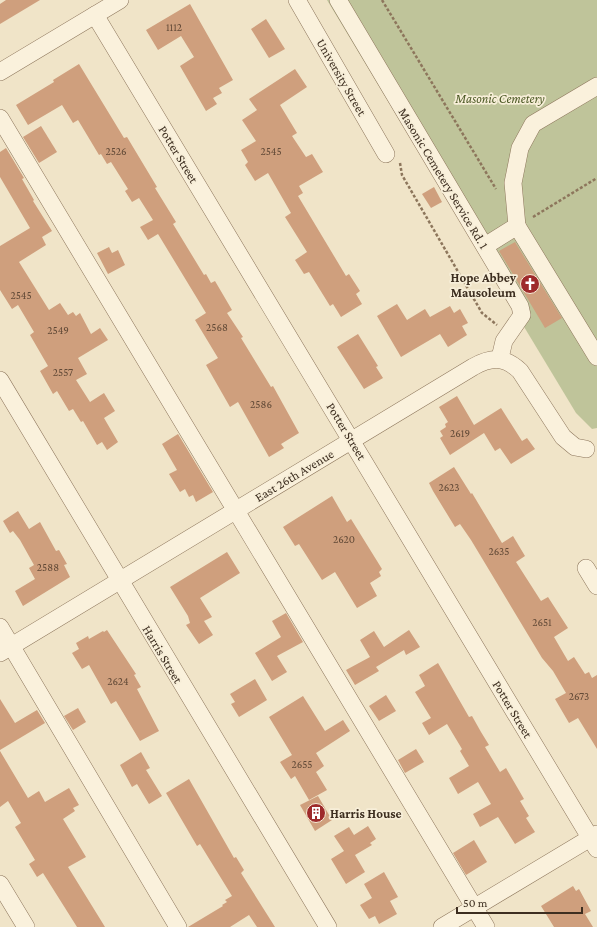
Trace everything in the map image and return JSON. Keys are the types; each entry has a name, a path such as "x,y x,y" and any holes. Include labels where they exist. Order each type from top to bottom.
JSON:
{"street":[{"path":"0,72 120,0"},
{"name":"University Street","path":"297,0 393,157"},
{"name":"Masonic Cemetery Service Rd. 1","path":"338,0 520,306 522,315 504,341 500,358"},
{"name":"Potter Street","path":"95,15 595,840"},
{"path":"597,86 533,124 520,148 513,183 517,226 597,357"},
{"path":"0,118 237,510 486,927"},
{"path":"485,246 517,226"},
{"path":"500,358 514,365 520,371 563,437 575,447 586,449"},
{"name":"East 26th Avenue","path":"6,649 120,582 473,367 492,359 500,358"},
{"name":"Harris Street","path":"0,380 328,927"},
{"path":"586,568 597,586"},
{"path":"0,627 6,649 178,927"},
{"path":"442,927 474,907 595,840"},
{"path":"0,884 26,927"}],"path":[{"path":"382,0 502,198 515,204"},
{"path":"393,157 482,313 510,332"},
{"path":"517,226 597,178"}],"green space":[{"name":"Masonic Cemetery","path":"327,0 597,0 597,428 592,429 576,413"}],"building":[{"path":"6,0 40,0 0,24 0,4"},
{"path":"190,4 233,80 219,88 222,93 213,98 217,104 206,111 180,66 194,57 181,36 158,50 146,30"},
{"path":"266,19 285,49 269,58 251,29"},
{"path":"79,64 124,138 127,137 157,187 155,188 176,222 173,224 204,275 206,274 211,283 215,281 232,310 227,313 243,337 241,338 271,387 273,386 299,433 281,444 284,448 269,457 238,402 230,407 206,365 218,358 195,320 206,313 158,234 148,240 140,227 153,220 139,198 132,202 125,191 128,189 111,162 107,164 101,154 99,155 78,120 73,123 62,105 28,125 16,105 54,82 53,80"},
{"path":"295,69 307,87 280,105 297,133 292,136 306,157 312,154 323,172 299,186 303,193 298,196 346,276 349,274 360,291 356,294 362,304 341,317 333,304 330,306 309,272 304,274 295,260 307,252 285,217 291,213 268,173 255,181 245,165 248,162 241,150 256,141 242,120 257,110 249,99"},
{"path":"41,126 57,152 39,163 23,137"},
{"path":"6,148 24,178 22,179 34,200 33,201 52,231 42,237 46,245 19,262 49,310 60,303 68,315 73,312 76,316 80,313 91,334 100,328 108,340 78,358 87,374 76,380 90,402 104,393 115,411 104,418 118,442 107,450 102,442 97,445 83,421 81,422 73,409 69,411 57,391 53,394 40,371 48,366 30,335 34,332 18,305 12,309 0,290 0,246 30,228 0,177 0,152"},
{"path":"434,187 442,202 431,208 422,194"},
{"name":"Hope Abbey Mausoleum","path":"515,242 562,318 545,328 499,251"},
{"path":"109,247 112,253 118,250 125,265 108,274 97,253"},
{"path":"397,304 407,320 425,309 430,317 450,306 454,313 460,309 468,323 462,326 467,335 448,347 440,334 401,357 377,316"},
{"path":"358,334 378,366 376,367 383,378 364,389 337,347"},
{"path":"457,396 474,425 501,408 522,441 527,438 535,449 511,464 500,448 495,451 484,433 450,455 440,438 443,436 440,431 446,427 445,424 448,422 439,407"},
{"path":"178,434 213,492 196,502 193,495 189,497 185,489 180,492 169,474 177,470 162,444"},
{"path":"454,467 471,494 472,493 502,543 513,536 525,556 516,562 541,601 548,597 568,628 554,637 568,661 574,657 585,674 589,672 592,678 597,675 597,749 578,718 569,723 555,699 566,693 553,671 542,658 471,540 460,524 455,527 433,491 429,483"},
{"path":"332,496 347,522 351,519 382,569 379,572 381,576 370,583 377,596 357,608 335,572 322,580 299,544 295,546 283,527"},
{"path":"18,511 29,529 40,522 56,551 59,550 67,564 64,565 70,577 23,606 15,591 35,579 29,568 34,565 20,540 13,531 10,533 3,521"},
{"path":"227,552 240,573 200,598 212,617 204,621 213,635 199,644 186,625 190,623 188,616 170,587"},
{"path":"286,613 303,642 277,656 287,672 272,681 255,653 281,637 272,621"},
{"path":"107,630 136,674 134,675 141,687 137,689 159,731 140,741 116,701 111,704 89,665 82,669 72,653 79,649 76,643 88,636 89,639"},
{"path":"409,630 420,647 406,655 404,650 376,667 379,671 355,685 346,670 370,657 360,640 374,631 384,647"},
{"path":"438,663 469,717 472,716 489,745 485,747 500,772 506,768 524,799 520,801 529,816 526,818 535,832 515,844 498,817 480,827 473,814 491,804 478,782 458,794 449,778 469,766 460,751 462,749 447,724 429,735 422,723 431,718 415,692 425,686 419,675"},
{"path":"255,679 267,700 239,717 231,704 235,702 230,694"},
{"path":"386,695 396,711 379,721 369,706"},
{"path":"303,696 325,731 343,720 350,731 316,753 324,766 316,772 327,790 309,800 295,776 291,779 280,762 292,755 269,717"},
{"path":"0,699 15,723 37,710 45,723 0,750"},
{"path":"78,708 86,722 73,730 64,716"},
{"path":"416,749 424,762 405,773 398,760"},
{"path":"0,751 28,798 39,791 45,802 69,788 79,805 73,808 75,811 63,819 86,857 68,867 105,927 77,927 43,873 37,877 29,864 35,860 15,827 21,823 8,801 0,807"},
{"path":"141,752 150,768 146,770 162,796 149,804 137,784 132,787 120,765"},
{"path":"189,779 234,858 236,857 244,870 241,873 275,927 257,927 249,915 230,927 188,927 223,906 222,905 227,902 225,900 232,896 200,844 197,846 166,793"},
{"name":"Harris House","path":"318,796 332,820 315,831 300,805"},
{"path":"368,826 376,839 370,843 372,845 355,855 365,872 346,884 331,859 344,851 334,836 349,827 354,835"},
{"path":"474,840 487,862 466,875 453,853"},
{"path":"384,872 398,897 390,901 397,914 379,924 375,916 369,919 360,905 372,898 364,884"},
{"path":"573,886 576,891 579,889 591,911 585,914 593,927 554,927 541,906"}],"place":[{"name":"Hope Abbey Mausoleum","path":"530,284"},
{"name":"Harris House","path":"316,813"}]}
